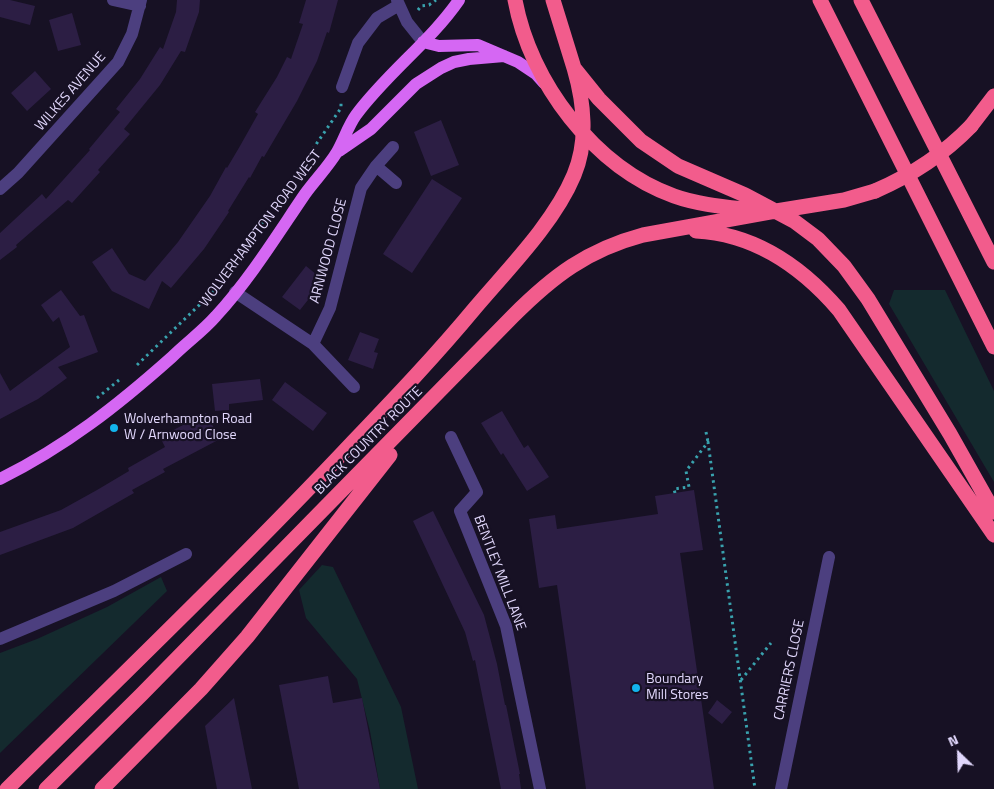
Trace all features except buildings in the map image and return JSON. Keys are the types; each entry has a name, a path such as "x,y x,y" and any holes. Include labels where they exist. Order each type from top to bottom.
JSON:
{"highway":[{"path":"515,0 529,48 550,89 583,133 628,172 673,196 706,204 773,211"},
{"name":"BLACK COUNTRY ROUTE","path":"7,789 291,507 445,345 555,211 569,186 579,162 583,133 581,101 574,68 553,0"},
{"path":"820,0 994,347"},
{"path":"862,0 994,262"},
{"path":"574,68 613,114 641,141 659,155 701,177 745,195 818,239 856,280 950,434 994,512"},
{"name":"BLACK COUNTRY ROUTE","path":"46,789 148,688 534,295 566,269 588,256 624,240 773,211 844,200 875,191 904,178 930,162 971,126 994,96"},
{"path":"662,232 722,233 738,238 764,249 790,264 818,287 839,310 994,535"},
{"path":"102,789 201,690 246,637 437,395"}],"main road":[{"name":"WOLVERHAMPTON ROAD WEST","path":"0,479 81,432 159,368 216,316 263,256 336,152 356,116 459,0"},
{"path":"423,42 439,46 478,45 518,62 536,74 550,89"},
{"path":"336,152 371,129 416,84 441,68 454,62 504,56"}],"street":[{"path":"113,0 141,3"},
{"path":"342,87 358,43 378,18 398,2 407,22 423,42"},
{"name":"WILKES AVENUE","path":"0,189 18,174 118,62 132,34 141,3"},
{"name":"ARNWOOD CLOSE","path":"313,344 330,308 361,188 376,166 393,148"},
{"path":"376,166 396,183"},
{"path":"235,292 313,344 354,387"},
{"name":"BENTLEY MILL LANE","path":"451,437 477,492 460,511 506,626 540,789"},
{"path":"0,639 114,591 186,554"},
{"name":"CARRIERS CLOSE","path":"781,789 829,557"}],"path":[{"path":"421,6 429,5 436,0"},
{"path":"134,368 219,286 341,108 342,87"},
{"path":"97,398 127,374"},
{"path":"706,432 755,789"},
{"path":"675,493 674,488 689,487 686,471 708,442"},
{"path":"740,680 771,643"}],"green space":[{"path":"894,290 945,290 994,391 994,482 889,304"},
{"path":"322,565 333,567 401,707 418,789 380,789 370,731 357,679 306,618 299,590"},
{"path":"161,577 167,591 0,753 0,653 37,639 107,607"}],"place":[{"name":"Wolverhampton Road W / Arnwood Close","path":"114,428"},
{"name":"Boundary Mill Stores","path":"636,688"}]}
